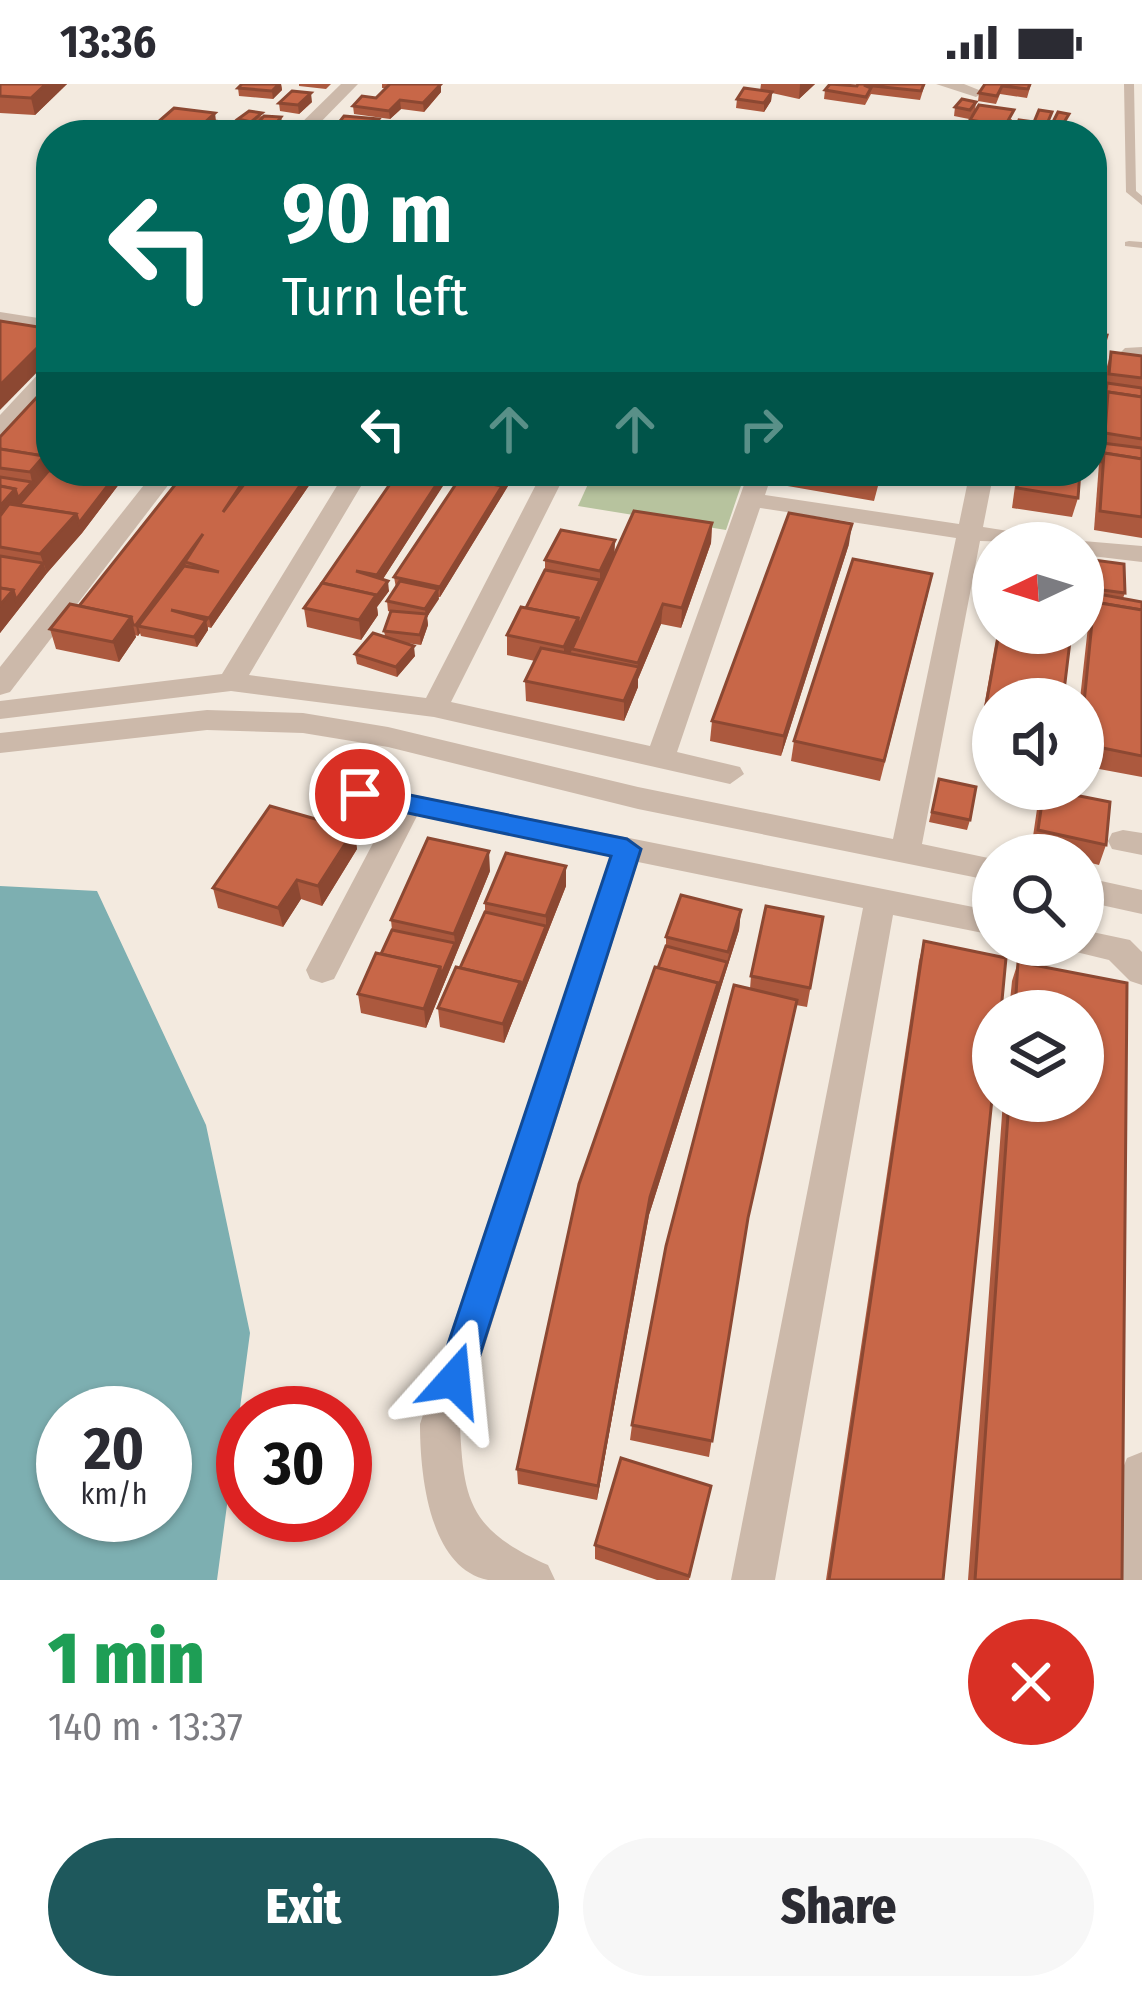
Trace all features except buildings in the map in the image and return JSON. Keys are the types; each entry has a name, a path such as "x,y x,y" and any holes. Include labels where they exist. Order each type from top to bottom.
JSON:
{"street":[{"path":"313,120 350,84"},
{"path":"944,84 976,92"},
{"path":"0,318 36,324"},
{"path":"0,428 36,390"},
{"path":"0,686 155,486"},
{"path":"231,682 349,486"},
{"path":"434,708 547,486"},
{"path":"661,756 756,486"},
{"path":"974,522 980,486"},
{"path":"752,500 972,535 907,851"},
{"path":"1104,550 1142,554"},
{"path":"0,710 231,682 434,708 730,774"},
{"path":"0,743 207,720 303,723 388,737 638,798 972,865"},
{"path":"360,794 972,919"},
{"path":"322,970 408,804"},
{"path":"533,1580 490,1564 459,1528 440,1486 440,1424 627,849"},
{"path":"1104,894 1142,902"},
{"path":"753,1580 880,900"},
{"path":"1104,946 1119,949 1142,972"},
{"path":"1141,1580 1142,1473"}],"lane":[{"path":"1129,84 1131,192 1142,202"}],"green space":[{"path":"587,486 741,486 726,530 578,506"}],"water":[{"path":"0,886 97,891 206,1125 250,1333 243,1386 216,1386 216,1542 222,1542 217,1580 0,1580"}],"route":[{"path":"360,794 627,849 454,1380"}]}
